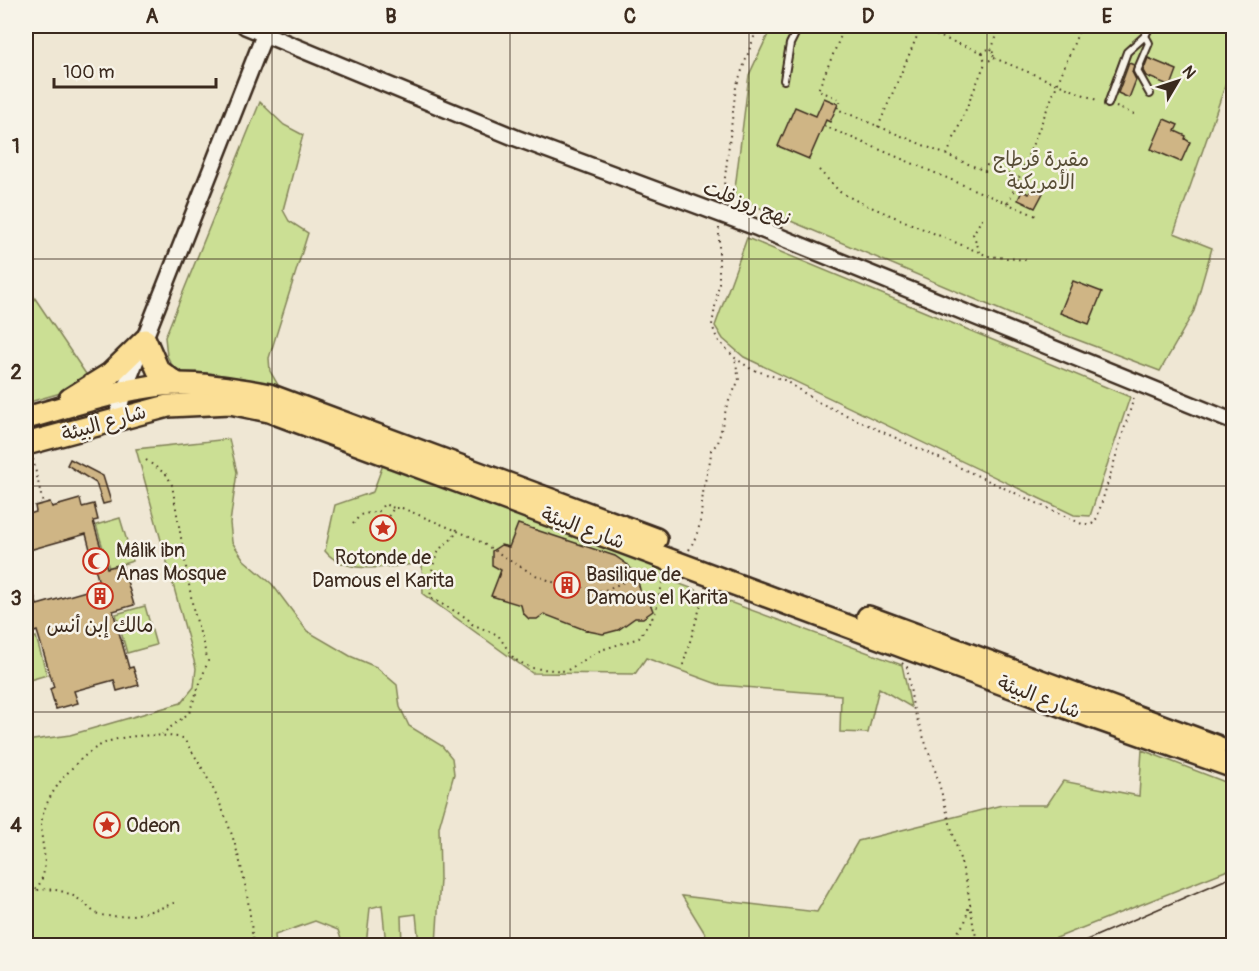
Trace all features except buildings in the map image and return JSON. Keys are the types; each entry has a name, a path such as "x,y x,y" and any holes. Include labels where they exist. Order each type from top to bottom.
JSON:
{"highway":[{"path":"31,417 96,384 145,340 158,369 177,384"},
{"name":"شارع البيئة","path":"31,417 123,393 177,384 218,385 269,395 1233,752"},
{"name":"شارع البيئة","path":"26,444 117,417 194,403 230,403 268,411 704,579 1233,767"}],"street":[{"name":"نهج روزفلت","path":"245,26 516,138 720,215 1233,422"},
{"path":"117,417 123,393 265,33"}],"lane":[{"path":"784,80 790,44 799,26"},
{"path":"1108,104 1127,52 1145,36 1150,26"},
{"path":"1145,36 1149,43 1137,71 1150,93"}],"path":[{"path":"758,26 736,87 717,245 719,283 712,325 717,339 735,358 751,369 784,380 818,402 1082,524 1092,524 1097,518 1138,382"},
{"path":"845,26 818,90 841,100 837,110 985,171 987,165 1019,178"},
{"path":"914,26 918,34"},
{"path":"924,26 925,31"},
{"path":"994,58 991,50 1001,26"},
{"path":"1008,204 1081,26"},
{"path":"878,127 918,34 925,31 983,53 991,50"},
{"path":"947,155 986,61 983,53"},
{"path":"986,61 994,58 1134,114"},
{"path":"824,126 1039,217"},
{"path":"819,170 840,192 859,202 981,253 1026,260"},
{"path":"981,253 975,246 973,234 983,217"},
{"path":"689,551 701,528 704,486 711,464 711,450 718,443 727,405 739,380 735,358"},
{"path":"43,504 32,452 50,438"},
{"path":"146,460 167,475 172,485 193,608 208,661 189,713 162,734"},
{"path":"353,524 360,515 379,511 384,504 402,508 457,529 533,574 553,582 603,591 640,575 672,574"},
{"path":"378,531 394,508"},
{"path":"457,529 454,538 441,548 432,573 431,598 467,618 472,624 498,636 514,658 542,671 566,671 601,650 639,638 656,614 664,575"},
{"path":"683,665 704,579"},
{"path":"898,660 907,668 913,707 936,773 980,945"},
{"path":"36,890 44,878 46,862 42,820 47,802 61,781 80,760 106,742 162,734 183,738 195,756 229,826 244,870 250,902 253,945"},
{"path":"26,893 54,889 70,893 96,913 109,915 148,912 176,902"},
{"path":"948,945 965,922 970,903"}],"green space":[{"name":"مقبرة قرطاج الأمريكية","path":"772,26 1233,26 1233,63 1174,233 1212,248 1194,311 1160,371 1017,317 734,197 749,75"},
{"path":"260,102 284,125 303,135 283,210 289,221 308,233 269,358 270,371 278,385 210,373 183,372 173,367 167,356 165,337"},
{"path":"747,238 1130,397 1090,516 1074,515 744,357 723,339 715,326"},
{"path":"26,285 90,380 64,392 26,403"},
{"path":"229,439 237,472 230,523 232,542 244,560 272,584 307,631 350,656 376,667 397,685 400,707 409,726 442,746 452,758 454,774 439,827 440,879 436,945 419,945 416,914 401,916 402,945 386,945 382,905 370,908 366,945 343,945 338,930 315,921 275,935 276,945 26,945 26,741 70,735 181,703 194,687 196,668 136,449"},
{"path":"384,462 668,569 666,579 902,665 911,707 879,688 868,733 840,732 841,695 720,685 646,658 635,674 532,673 423,594 422,563 357,567 334,559 325,551 335,505 373,492"},
{"path":"120,518 133,561 109,568 96,525"},
{"path":"145,606 156,645 127,653 116,614"},
{"path":"36,637 47,675 26,681 26,640"},
{"path":"1142,750 1233,785 1233,868 1039,945 712,945 682,896 817,912 858,841 1002,805 1047,805 1063,781 1139,796"}],"tram line":[{"path":"1073,946 1234,876"}],"place":[{"name":"Rotonde de Damous el Karita","path":"383,528"},
{"name":"Mâlik ibn Anas Mosque","path":"96,561"},
{"name":"Basilique de Damous el Karita","path":"567,585"},
{"name":"مالك إبن أنس","path":"100,596"},
{"name":"Odeon","path":"107,825"}]}
